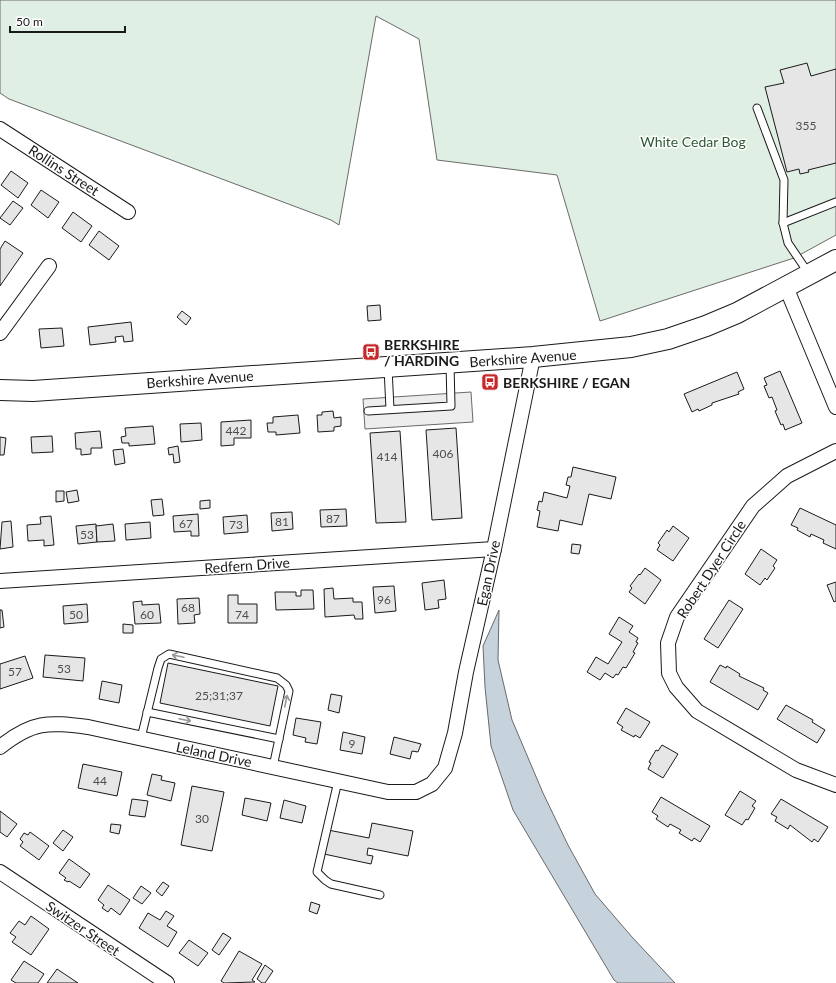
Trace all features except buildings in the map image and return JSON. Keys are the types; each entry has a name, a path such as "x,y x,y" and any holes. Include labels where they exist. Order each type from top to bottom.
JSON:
{"main road":[{"name":"Berkshire Avenue","path":"0,390 33,391 450,363 533,357 631,347 668,339 706,326 737,313 836,260"}],"street":[{"name":"Rollins Street","path":"0,129 128,212"},
{"path":"0,333 49,266"},
{"path":"786,287 836,407"},
{"name":"Egan Drive","path":"432,784 444,768 455,733 466,672 494,549 533,357"},
{"name":"Robert Dyer Circle","path":"836,450 787,476 753,506 677,617 668,643 669,672 676,687 697,711 796,770 836,784"},
{"name":"Redfern Drive","path":"0,581 494,549"},
{"name":"Leland Drive","path":"0,747 18,733 36,725 59,723 88,727 141,738 388,792 416,792 432,784"},
{"name":"Switzer Street","path":"0,872 166,983"}],"lane":[{"path":"757,108 784,180 782,223 788,242 810,274"},
{"path":"782,223 836,202"},
{"path":"368,411 450,406 450,363"},
{"path":"388,366 390,410"},
{"path":"141,738 161,659 169,654 277,678 286,685 288,691 273,767"},
{"path":"147,712 279,739"},
{"path":"338,781 317,872 331,884 380,895"}],"green space":[{"name":"White Cedar Bog","path":"0,0 836,0 836,235 794,258 600,321 557,175 437,160 419,39 376,16 339,225 331,220 9,99 0,93"}],"shaded area":[{"path":"471,392 473,422 365,429 363,399"},
{"path":"499,610 498,660 512,720 543,793 568,845 595,894 632,937 675,983 618,983 614,980 513,810 491,746 485,687 483,646"}],"place":[{"name":"BERKSHIRE / HARDING","path":"371,352"},
{"name":"BERKSHIRE / EGAN","path":"490,382"}]}
